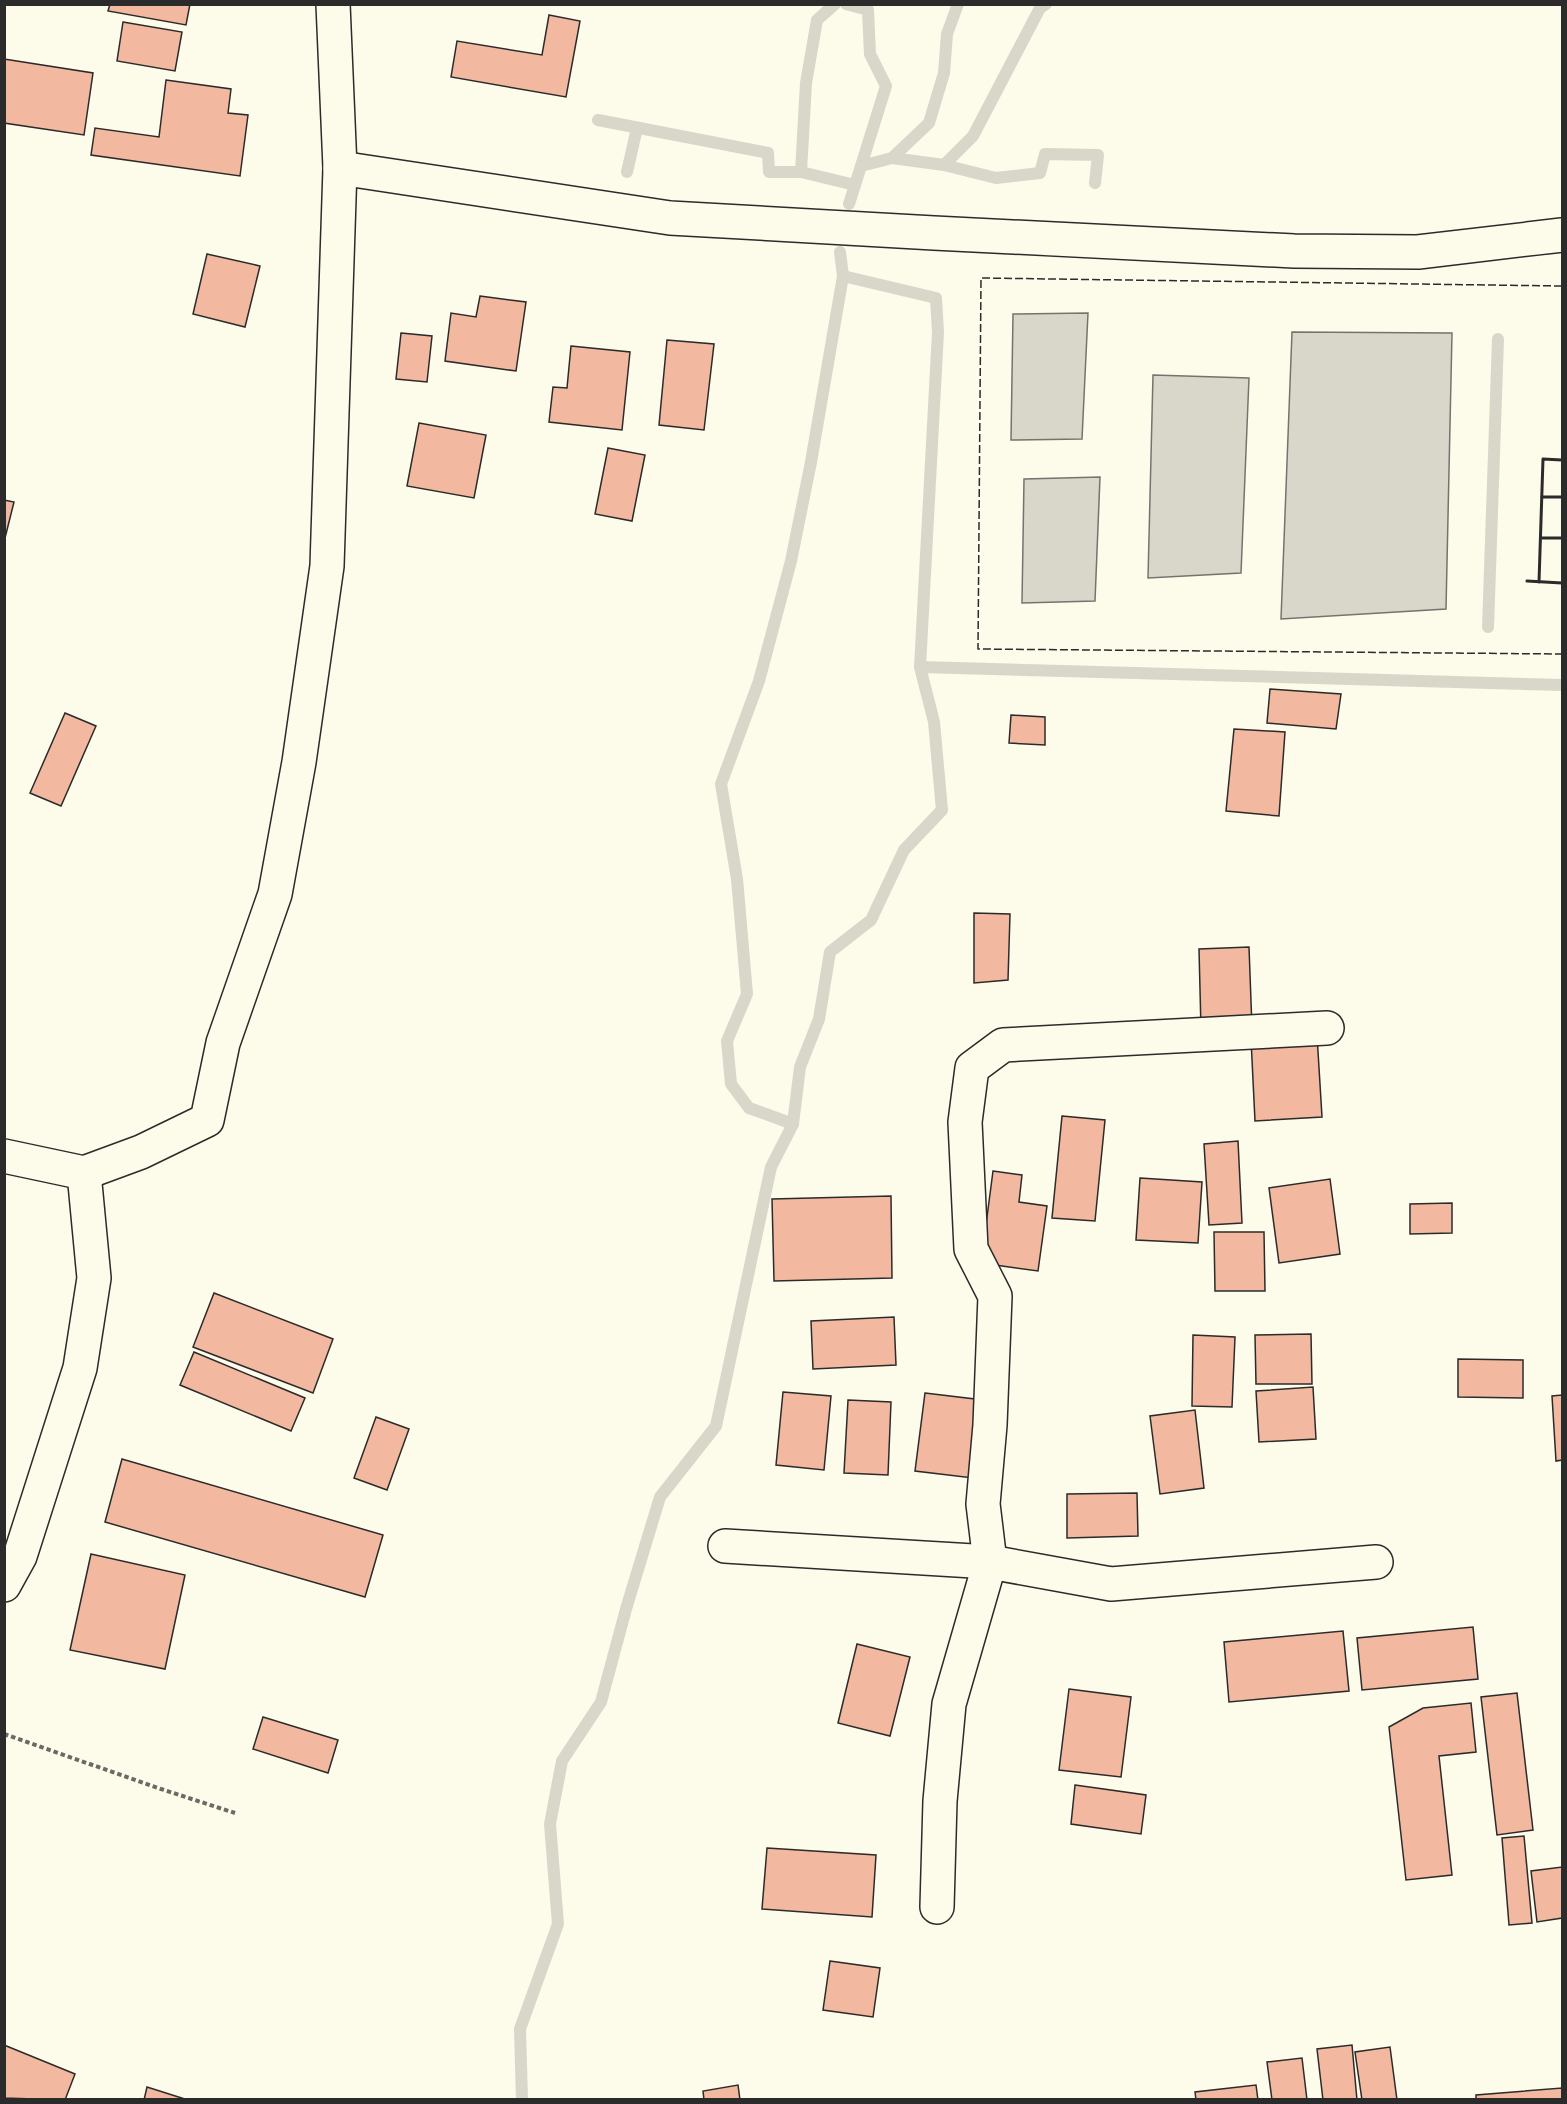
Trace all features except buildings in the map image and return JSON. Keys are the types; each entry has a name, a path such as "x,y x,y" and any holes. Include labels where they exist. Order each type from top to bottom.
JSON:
{"street":[{"path":"4,1156 84,1173 141,1152 207,1120 223,1043 275,894 299,762 327,566 340,168 333,4"},
{"path":"340,168 670,218 922,233 1294,251 1418,252 1563,235"},
{"path":"938,1906 940,1801 949,1704 990,1562 983,1504 990,1425 995,1296 971,1249 964,1122 972,1068 1003,1045 1327,1028"},
{"path":"4,1585 20,1556 80,1368 94,1278 84,1173"},
{"path":"725,1546 990,1562 1111,1584 1376,1562"}],"path":[{"path":"4,1734 161,1790 235,1813"}],"shaded area":[{"path":"1088,313 1082,439 1011,440 1013,314"},
{"path":"1292,332 1452,333 1446,609 1281,619"},
{"path":"1153,375 1249,378 1241,573 1148,578"},
{"path":"1100,477 1095,601 1022,603 1024,479"}],"waterway":[{"path":"801,172 806,83 817,20 835,4"},
{"path":"846,4 868,10 870,54 886,86 861,166"},
{"path":"849,204 861,166 892,158 929,123 944,73 947,34 958,4"},
{"path":"892,158 944,165 973,136 1040,8 1046,4"},
{"path":"598,120 768,153 769,172 801,172 855,185"},
{"path":"627,172 637,128"},
{"path":"944,165 996,178 1040,173 1045,154 1098,155 1095,183"},
{"path":"522,2100 520,2029 558,1924 550,1824 562,1761 601,1702 660,1497 716,1426 771,1167 793,1124 749,1108 731,1084 727,1041 747,994 737,879 721,784 759,681 791,561 811,462 843,276 840,252"},
{"path":"793,1124 800,1067 819,1019 830,952 871,920 904,850 942,810 934,722 920,667 938,332 936,298 843,276"},
{"path":"1488,627 1498,339"},
{"path":"920,667 1562,685"}],"fence":[{"path":"1562,286 981,278 978,649 1562,654"}],"wall":[{"path":"1539,582 1543,459 1562,460"},
{"path":"1542,497 1562,497"},
{"path":"1541,538 1562,538"},
{"path":"1527,581 1562,583"}]}
